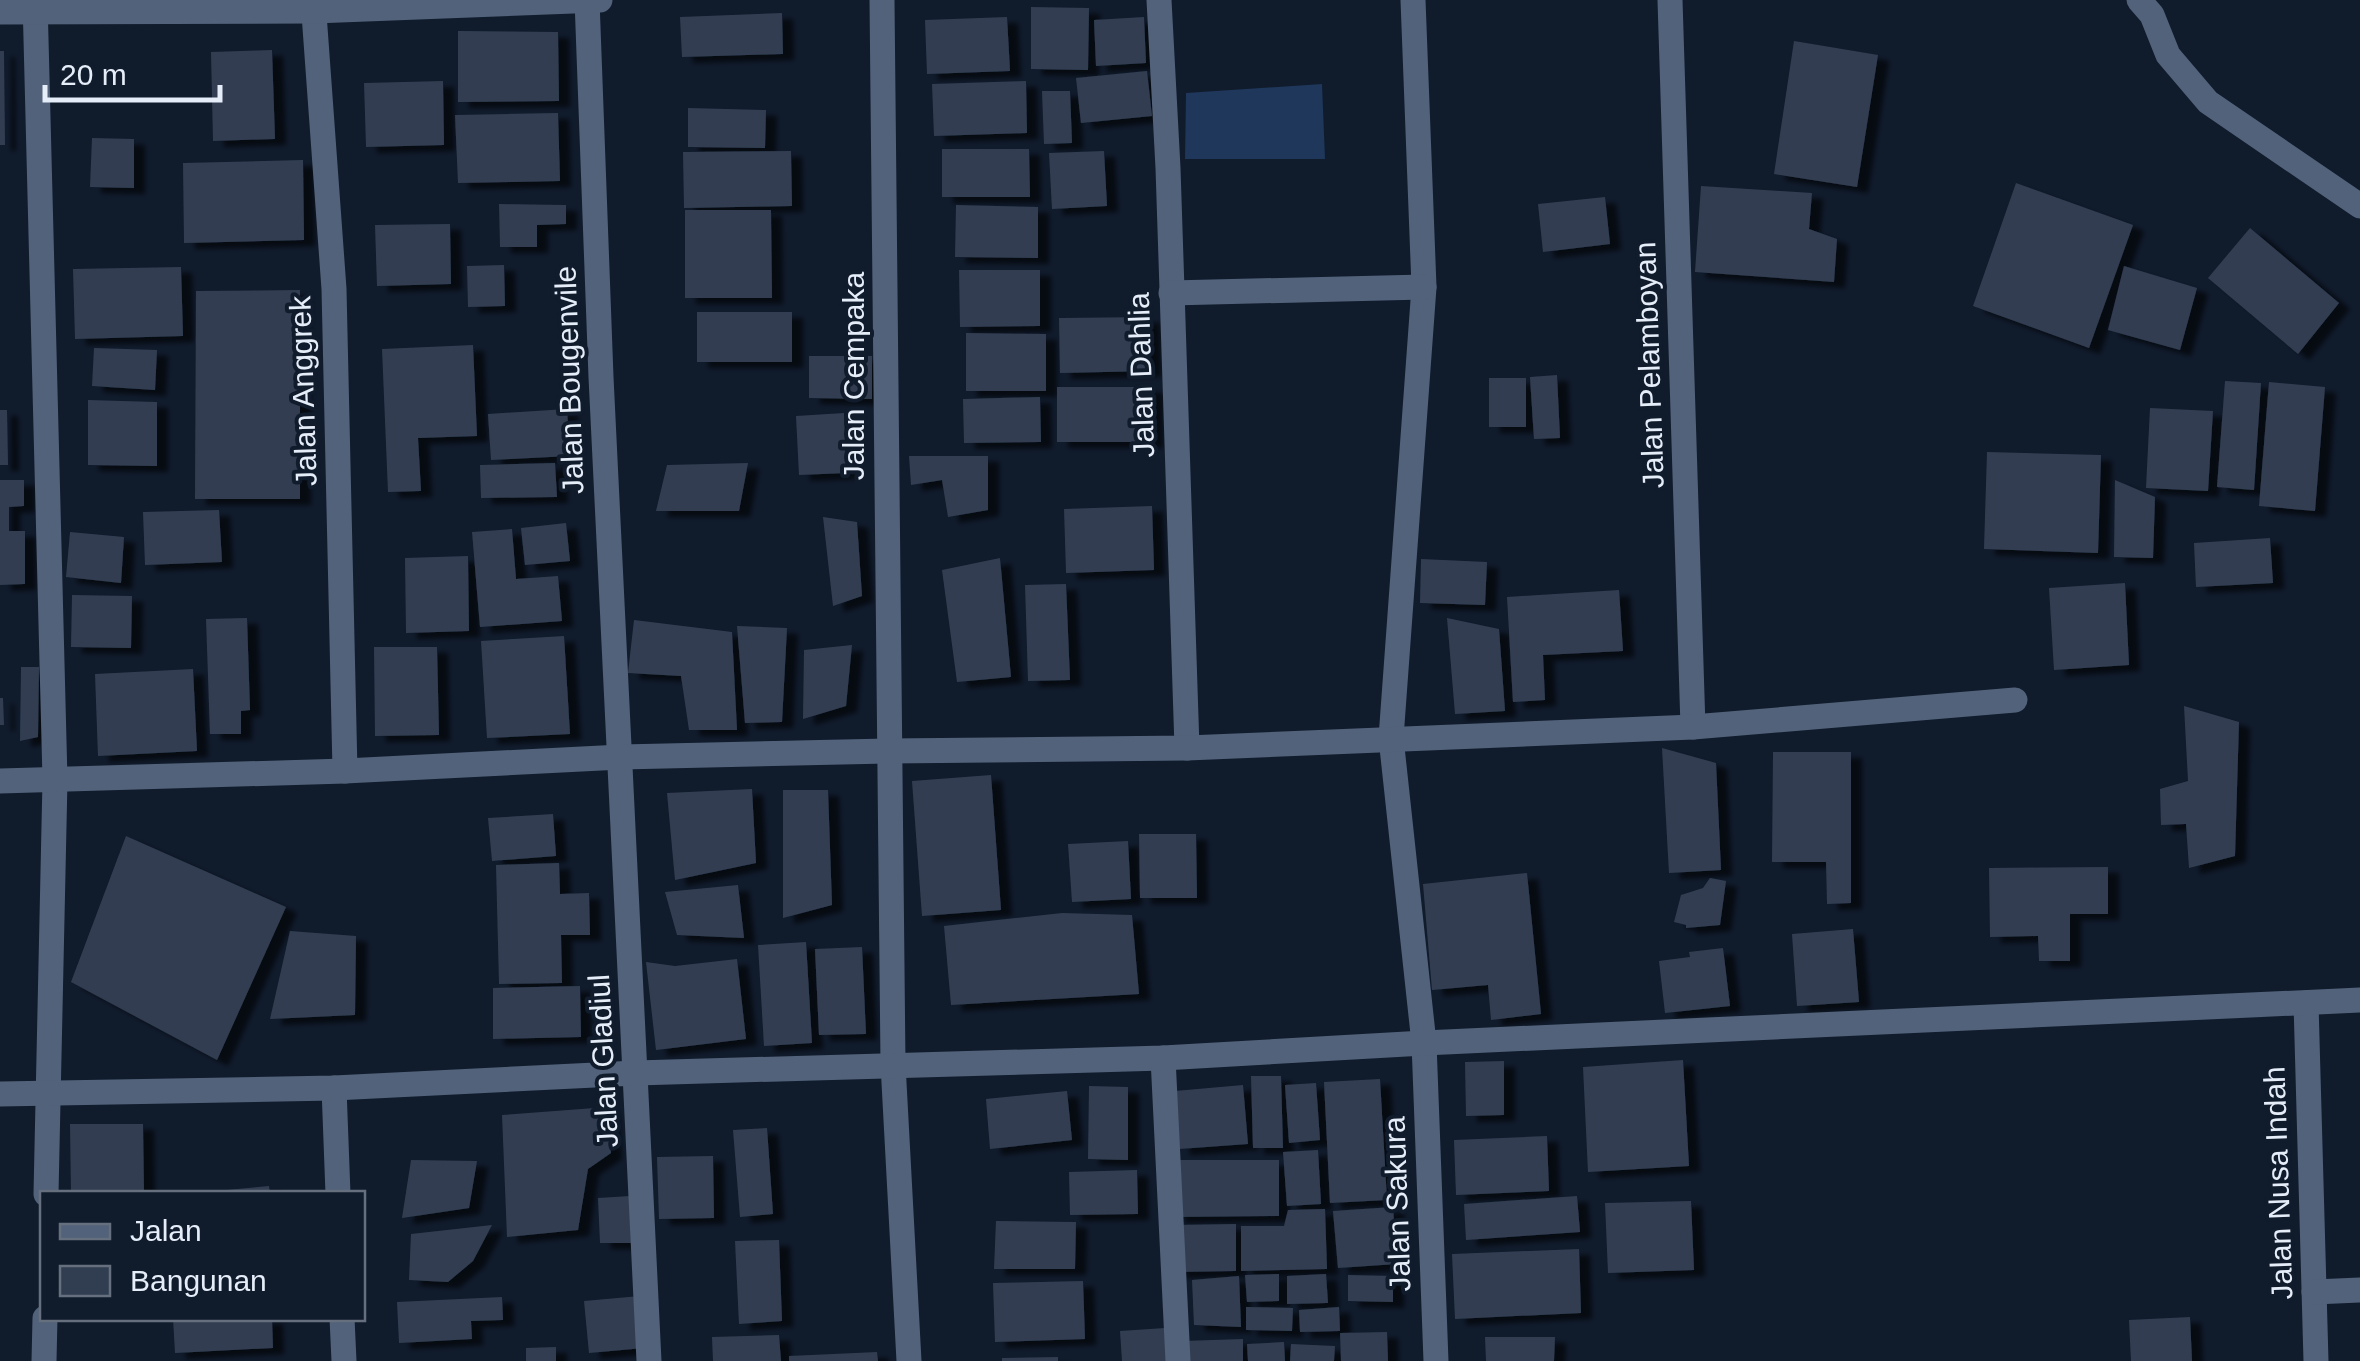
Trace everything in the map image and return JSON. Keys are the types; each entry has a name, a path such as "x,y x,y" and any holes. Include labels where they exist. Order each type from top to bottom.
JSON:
{"street":[{"name":"Jalan Bougenvile","path":"587,0 621,757"},
{"path":"0,12 35,6 604,0"},
{"name":"Jalan Cempaka","path":"882,0 893,1064 909,1361"},
{"name":"Jalan Dahlia","path":"1159,0 1187,748"},
{"name":"Jalan Sakura","path":"1413,0 1424,287 1391,738 1424,1043 1436,1361"},
{"name":"Jalan Pelamboyan","path":"1670,0 1693,727"},
{"path":"2139,0 2152,15 2168,55 2208,102 2360,206"},
{"path":"35,6 55,780 46,1191"},
{"name":"Jalan Anggrek","path":"313,6 334,289 345,771"},
{"path":"1170,294 1424,287"},
{"path":"0,781 345,771 621,757 1187,748 1693,727 2015,700"},
{"name":"Jalan Gladiul","path":"621,757 649,1361"},
{"path":"0,1094 334,1088 636,1073 1164,1058 2360,1000"},
{"name":"Jalan Nusa Indah","path":"2306,1003 2316,1361"},
{"path":"1164,1058 1178,1361"},
{"path":"334,1088 338,1191"},
{"path":"2314,1292 2360,1290"},
{"path":"44,1321 44,1361"},
{"path":"342,1321 344,1361"}],"shaded area":[{"path":"1322,84 1325,159 1185,159 1186,93"}],"building":[{"path":"1031,7 1089,8 1088,70 1031,69"},
{"path":"782,13 783,54 682,57 680,17"},
{"path":"1007,17 1010,71 927,74 925,20"},
{"path":"1144,17 1146,63 1096,66 1094,20"},
{"path":"458,31 558,32 559,101 458,102"},
{"path":"1794,41 1878,55 1857,187 1774,174"},
{"path":"272,50 275,139 213,141 211,52"},
{"path":"0,51 4,51 5,145 0,145"},
{"path":"1147,71 1152,116 1081,123 1076,78"},
{"path":"443,81 444,145 366,147 364,83"},
{"path":"1026,81 1027,133 934,136 932,84"},
{"path":"1042,91 1070,91 1072,143 1044,144"},
{"path":"688,108 766,110 765,148 688,147"},
{"path":"558,113 560,181 458,183 455,115"},
{"path":"92,138 134,139 134,188 90,187"},
{"path":"942,149 1029,149 1030,197 942,197"},
{"path":"791,151 792,206 684,208 683,152"},
{"path":"1104,151 1107,206 1052,209 1049,153"},
{"path":"303,160 304,240 184,243 183,163"},
{"path":"2016,183 2133,225 2089,348 1973,306"},
{"path":"1701,186 1812,193 1809,229 1837,239 1834,282 1695,272"},
{"path":"1605,197 1610,244 1543,252 1538,204"},
{"path":"499,204 566,205 566,224 537,225 537,247 500,247"},
{"path":"956,205 1038,207 1038,258 955,257"},
{"path":"685,210 771,210 772,298 685,298"},
{"path":"450,224 451,284 377,286 375,225"},
{"path":"2250,228 2339,303 2298,354 2208,278"},
{"path":"504,265 505,306 468,307 467,266"},
{"path":"2124,266 2197,288 2180,350 2108,330"},
{"path":"181,267 183,336 75,339 73,269"},
{"path":"959,270 1040,270 1040,326 960,327"},
{"path":"300,290 300,499 195,499 196,291"},
{"path":"697,312 792,312 792,362 697,362"},
{"path":"1149,317 1150,371 1060,373 1059,318"},
{"path":"966,333 1046,334 1046,391 966,391"},
{"path":"473,345 477,436 418,438 421,491 388,492 382,349"},
{"path":"94,348 157,350 155,390 92,386"},
{"path":"809,356 872,356 872,399 809,398"},
{"path":"1557,375 1560,438 1534,439 1530,377"},
{"path":"1489,378 1526,378 1526,427 1489,427"},
{"path":"2225,381 2261,383 2254,490 2217,487"},
{"path":"2269,382 2325,387 2315,511 2259,506"},
{"path":"1057,387 1152,387 1152,442 1057,442"},
{"path":"1040,397 1041,442 964,443 963,399"},
{"path":"88,400 157,402 157,466 88,465"},
{"path":"2150,408 2213,411 2208,491 2146,488"},
{"path":"567,409 570,456 491,460 488,414"},
{"path":"0,410 7,410 8,465 0,465"},
{"path":"844,413 846,473 799,475 796,416"},
{"path":"1987,452 2101,455 2098,553 1984,549"},
{"path":"909,456 988,456 988,510 948,517 942,480 911,485"},
{"path":"555,463 557,497 481,498 480,465"},
{"path":"748,463 739,511 656,511 667,465"},
{"path":"0,480 24,480 24,506 9,507 9,531 25,531 25,584 0,585"},
{"path":"2115,480 2155,497 2153,558 2114,557"},
{"path":"1152,506 1154,570 1066,573 1064,509"},
{"path":"219,510 222,562 145,565 143,512"},
{"path":"823,517 857,522 862,596 833,606"},
{"path":"566,523 570,561 525,565 521,528"},
{"path":"512,529 516,579 558,576 562,621 480,627 472,532"},
{"path":"70,532 124,537 121,583 66,577"},
{"path":"2270,538 2273,583 2196,587 2194,543"},
{"path":"468,556 469,631 406,633 405,558"},
{"path":"1000,558 1011,677 957,682 942,570"},
{"path":"1421,559 1487,562 1485,605 1420,603"},
{"path":"2125,583 2129,665 2054,670 2049,588"},
{"path":"1066,584 1070,680 1028,681 1025,585"},
{"path":"1619,590 1623,651 1543,655 1545,700 1513,702 1507,597"},
{"path":"72,595 132,596 131,648 71,647"},
{"path":"247,618 250,710 241,711 241,734 210,734 206,619"},
{"path":"1447,618 1499,629 1505,711 1455,714"},
{"path":"634,620 732,632 737,730 689,730 681,676 628,673"},
{"path":"737,626 787,628 782,722 745,723"},
{"path":"564,636 570,734 487,738 481,641"},
{"path":"852,645 846,706 803,719 804,650"},
{"path":"374,647 437,647 439,735 375,736"},
{"path":"21,667 39,667 38,737 20,741"},
{"path":"193,669 197,751 98,756 95,674"},
{"path":"3,698 4,725 0,725"},
{"path":"2184,706 2239,722 2235,856 2189,868 2186,824 2161,825 2160,789 2188,781"},
{"path":"1662,748 1716,763 1721,870 1669,873"},
{"path":"1773,752 1851,752 1851,903 1827,904 1826,862 1772,862"},
{"path":"991,775 1001,910 922,916 912,781"},
{"path":"752,789 756,863 675,880 667,793"},
{"path":"783,790 828,790 832,905 783,918"},
{"path":"553,814 556,856 492,861 488,818"},
{"path":"1139,834 1196,834 1197,898 1140,898"},
{"path":"126,836 286,907 217,1060 71,982"},
{"path":"1128,841 1131,899 1072,902 1068,844"},
{"path":"559,863 560,894 589,893 590,935 561,935 562,983 499,984 496,865"},
{"path":"2108,867 2108,914 2070,914 2070,961 2039,961 2038,936 1990,937 1989,868"},
{"path":"1527,873 1541,1014 1491,1020 1488,985 1432,990 1423,884"},
{"path":"1710,878 1726,881 1720,925 1686,928 1674,922 1681,895 1703,888"},
{"path":"738,885 744,938 677,935 665,892"},
{"path":"1062,913 1132,915 1139,994 951,1005 944,926"},
{"path":"1853,929 1859,1002 1797,1006 1792,934"},
{"path":"290,931 356,936 355,1015 270,1019"},
{"path":"806,942 812,1043 764,1046 758,945"},
{"path":"862,947 866,1034 819,1035 815,949"},
{"path":"1723,948 1730,1006 1665,1013 1659,961"},
{"path":"737,959 746,1039 656,1050 646,962 675,966"},
{"path":"580,986 581,1037 493,1039 493,988"},
{"path":"1683,1060 1689,1166 1588,1172 1583,1067"},
{"path":"1504,1061 1504,1115 1466,1116 1465,1062"},
{"path":"1251,1076 1281,1076 1283,1148 1253,1148"},
{"path":"1380,1079 1387,1200 1330,1203 1324,1082"},
{"path":"1316,1083 1320,1140 1289,1143 1285,1085"},
{"path":"1243,1085 1248,1144 1179,1149 1175,1091"},
{"path":"1089,1086 1128,1087 1128,1160 1088,1159"},
{"path":"1067,1091 1072,1140 990,1149 986,1099"},
{"path":"608,1107 611,1153 588,1169 578,1230 507,1237 502,1115"},
{"path":"70,1124 143,1124 144,1191 71,1191"},
{"path":"767,1128 773,1214 740,1217 733,1130"},
{"path":"1547,1136 1549,1191 1456,1195 1454,1140"},
{"path":"1318,1150 1321,1204 1287,1206 1283,1152"},
{"path":"713,1156 714,1218 659,1219 657,1157"},
{"path":"411,1160 477,1161 469,1208 402,1218"},
{"path":"1174,1160 1279,1160 1279,1216 1174,1217"},
{"path":"1137,1170 1138,1214 1070,1215 1069,1172"},
{"path":"269,1186 270,1191 216,1191"},
{"path":"630,1196 631,1243 600,1243 598,1198"},
{"path":"1577,1196 1580,1232 1466,1240 1464,1204"},
{"path":"1691,1201 1694,1270 1608,1273 1605,1203"},
{"path":"1393,1207 1397,1264 1338,1268 1333,1211"},
{"path":"1325,1209 1327,1269 1241,1271 1241,1226 1284,1226 1288,1210"},
{"path":"996,1221 1076,1222 1075,1269 994,1269"},
{"path":"1236,1224 1236,1271 1175,1272 1174,1225"},
{"path":"492,1225 473,1261 448,1282 409,1280 411,1234"},
{"path":"779,1240 782,1321 739,1324 735,1241"},
{"path":"1579,1249 1581,1313 1455,1319 1452,1254"},
{"path":"1279,1274 1279,1301 1247,1302 1245,1275"},
{"path":"1326,1274 1328,1303 1287,1304 1287,1276"},
{"path":"1348,1275 1393,1276 1393,1302 1348,1301"},
{"path":"1239,1276 1241,1327 1194,1325 1192,1280"},
{"path":"1083,1281 1085,1339 995,1342 993,1283"},
{"path":"640,1296 644,1348 589,1353 584,1301"},
{"path":"502,1297 503,1320 471,1321 472,1339 399,1343 397,1302"},
{"path":"1246,1307 1293,1308 1292,1331 1246,1330"},
{"path":"1339,1307 1340,1331 1300,1332 1299,1310"},
{"path":"2190,1317 2192,1361 2131,1361 2129,1320"},
{"path":"173,1321 272,1321 273,1348 175,1353"},
{"path":"1165,1328 1167,1361 1122,1361 1120,1331"},
{"path":"1387,1332 1388,1361 1341,1361 1340,1333"},
{"path":"779,1335 781,1361 713,1361 712,1337"},
{"path":"1485,1337 1555,1337 1554,1361 1486,1361"},
{"path":"1243,1339 1243,1361 1183,1361 1183,1341"},
{"path":"1284,1342 1285,1361 1248,1361 1247,1344"},
{"path":"1291,1344 1335,1346 1334,1361 1290,1361"},
{"path":"556,1347 556,1361 526,1361 526,1348"},
{"path":"877,1352 878,1361 789,1361 789,1356"},
{"path":"1058,1357 1058,1361 1002,1361 1002,1358"}]}
